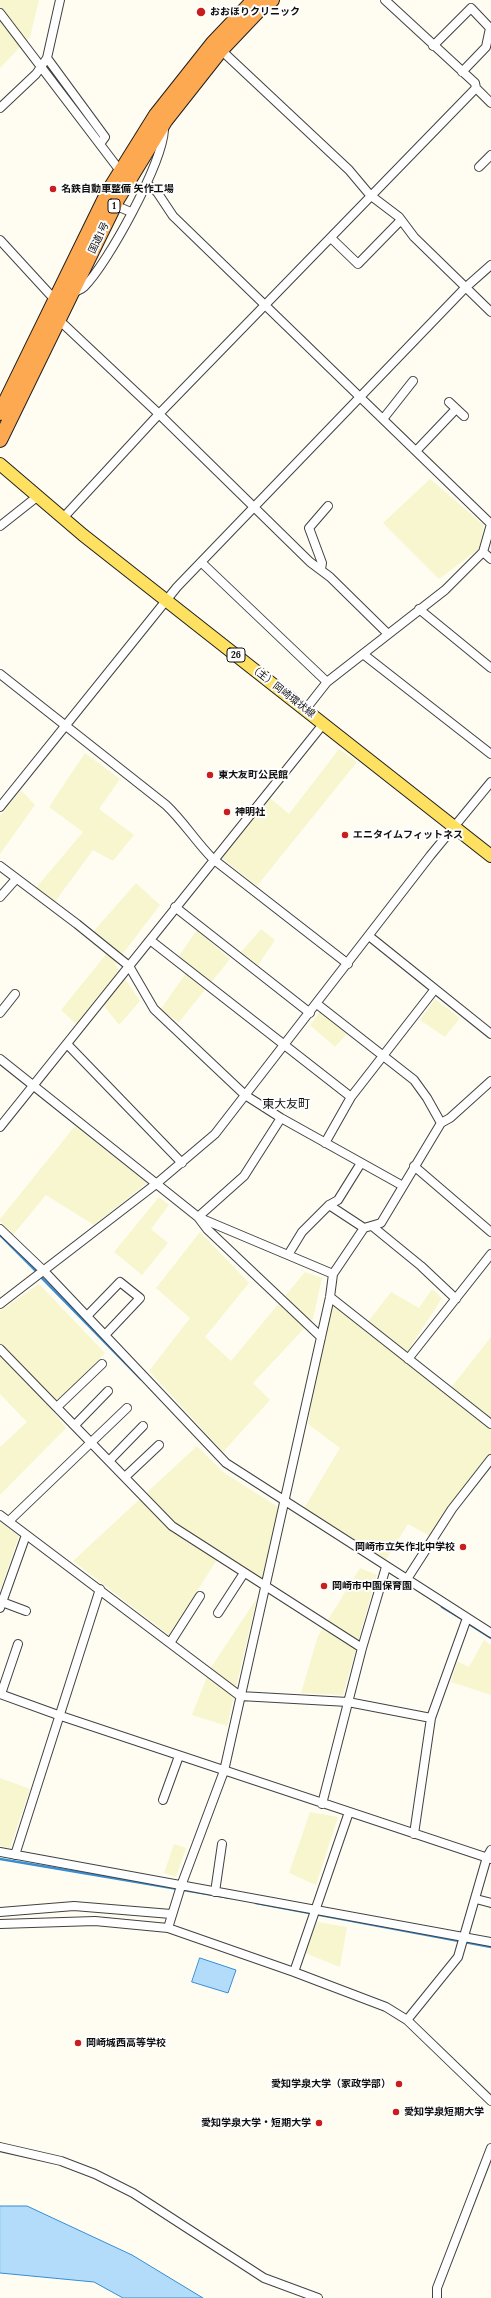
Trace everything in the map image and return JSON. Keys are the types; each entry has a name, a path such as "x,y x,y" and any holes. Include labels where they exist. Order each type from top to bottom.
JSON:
{"highway":[{"name":"国道1号","path":"0,412 56,301 108,192 156,115 213,43 254,0"},
{"name":"国道1号","path":"0,440 114,205 165,121 221,50 258,11 272,0"}],"main road":[{"name":"（主）岡崎環状線","path":"0,464 63,518 305,710 455,826 491,856"}],"street":[{"path":"0,108 41,68 47,58 60,0"},
{"path":"385,0 433,46 475,83 476,88 491,103"},
{"path":"433,46 471,8 490,28 486,47 462,72"},
{"path":"0,13 121,172"},
{"path":"221,50 350,170 370,194 401,220 414,237 491,312"},
{"path":"47,58 105,137 100,144"},
{"path":"63,518 159,414 331,238 370,194 476,88"},
{"path":"72,293 83,288 111,249 147,184 164,133 165,121"},
{"path":"479,167 491,155"},
{"path":"147,184 157,192 173,216 491,524 483,552 445,590 418,609 327,682 305,710"},
{"path":"114,205 131,212"},
{"path":"331,238 358,264 401,220"},
{"path":"0,240 56,301"},
{"path":"0,807 167,600 465,288 491,265"},
{"path":"59,320 159,414 310,562 321,569 388,634"},
{"path":"383,419 413,381"},
{"path":"449,402 464,416"},
{"path":"416,451 456,409"},
{"path":"0,526 38,496"},
{"path":"321,569 322,563 309,528 328,506"},
{"path":"483,552 491,560"},
{"path":"202,563 327,682"},
{"path":"418,609 491,668"},
{"path":"363,654 491,754"},
{"path":"0,674 166,805 184,822 195,841 213,859 348,964"},
{"path":"0,1127 213,859 324,724"},
{"path":"0,1304 156,1184 215,1134 348,964 430,856 491,782"},
{"path":"0,866 77,924 129,966 154,1009 245,1095 281,1118 403,1186"},
{"path":"0,897 16,879"},
{"path":"175,907 310,1013"},
{"path":"369,936 491,1034"},
{"path":"150,940 351,1097"},
{"path":"325,1143 351,1097 435,989"},
{"path":"0,1013 15,994"},
{"path":"316,1004 414,1080 427,1098 441,1123"},
{"path":"67,1044 182,1163"},
{"path":"0,1058 198,1217 207,1229 322,1337"},
{"path":"168,1928 180,1886 224,1771 322,1337 334,1274 368,1227 381,1223 441,1123 450,1118 491,1081"},
{"path":"198,1217 244,1176 281,1118"},
{"path":"288,1255 302,1232 329,1205 338,1200 361,1163"},
{"path":"414,1166 491,1232"},
{"path":"329,1205 368,1227 421,1266 456,1299"},
{"path":"198,1217 334,1274"},
{"path":"0,1229 44,1271 226,1463 491,1633"},
{"path":"408,1359 491,1254"},
{"path":"87,1316 120,1282 140,1298 105,1335"},
{"path":"330,1297 491,1424"},
{"path":"0,1349 172,1526 362,1648"},
{"path":"57,1407 102,1364"},
{"path":"75,1425 108,1392"},
{"path":"9,1521 127,1408"},
{"path":"109,1461 143,1426"},
{"path":"125,1477 159,1445"},
{"path":"407,1579 452,1509 491,1459"},
{"path":"0,1515 240,1696 348,1702 431,1718"},
{"path":"26,1535 1,1605 26,1611"},
{"path":"322,1804 362,1648 386,1567"},
{"path":"218,1613 244,1573"},
{"path":"15,1855 58,1715 100,1589"},
{"path":"170,1643 200,1596"},
{"path":"414,1834 431,1718 467,1618"},
{"path":"18,1644 0,1694 322,1804 414,1834 490,1855 458,1957 407,2020"},
{"path":"164,1800 179,1756"},
{"path":"294,1972 349,1812"},
{"path":"215,1892 222,1844"},
{"path":"0,1852 491,1942"},
{"path":"476,1899 491,1903"},
{"path":"0,1912 74,1906 171,1914"},
{"path":"0,1924 95,1921 168,1928 294,1972 386,2007 407,2020 491,2101"},
{"path":"0,2147 60,2161 95,2174 133,2193 264,2278 318,2298"},
{"path":"437,2298 437,2288 491,2148"}],"green space":[{"path":"0,0 39,0 30,37 0,68"},
{"path":"430,479 484,525 480,548 439,579 383,523"},
{"path":"339,749 357,762 257,886 222,858 270,798 289,814"},
{"path":"85,753 120,779 99,809 134,835 113,861 93,850 54,903 35,889 83,832 49,807"},
{"path":"21,790 35,805 0,854 0,816"},
{"path":"136,883 160,905 115,964 140,1001 119,1025 97,997 77,1025 61,1010 111,948 93,932"},
{"path":"261,929 275,940 258,965 241,952"},
{"path":"197,930 230,959 179,1022 160,1010 191,966 179,956"},
{"path":"435,999 460,1018 445,1037 420,1020"},
{"path":"320,1012 347,1034 335,1047 310,1025"},
{"path":"75,1126 147,1183 94,1225 46,1195 13,1235 0,1221 0,1219"},
{"path":"159,1197 169,1205 151,1229 168,1243 142,1275 114,1252"},
{"path":"200,1232 249,1283 205,1337 231,1361 305,1272 322,1278 313,1319 253,1383 270,1400 223,1452 149,1371 190,1318 156,1288"},
{"path":"39,1284 105,1353 52,1410 66,1428 0,1495 0,1447 27,1422 0,1394 0,1311"},
{"path":"432,1289 442,1298 402,1360 446,1394 491,1337 491,1454 443,1515 430,1536 408,1524 384,1563 303,1510 340,1448 308,1424 321,1337 333,1305 363,1328 391,1292 419,1308"},
{"path":"197,1446 223,1472 278,1507 262,1580 222,1552 169,1635 73,1561"},
{"path":"0,1522 19,1536 0,1591"},
{"path":"360,1568 377,1575 343,1695 301,1693 318,1636"},
{"path":"257,1598 227,1726 192,1715 210,1669"},
{"path":"484,1640 491,1645 491,1695 451,1682 457,1661 469,1667"},
{"path":"0,1778 30,1789 10,1848 0,1846"},
{"path":"310,1812 338,1817 316,1885 289,1873"},
{"path":"174,1844 186,1848 176,1877 164,1873"},
{"path":"317,1922 347,1927 340,1967 305,1953"}],"water":[{"path":"200,1958 236,1970 228,1993 192,1982"},
{"path":"0,2206 27,2206 132,2255 203,2298 123,2298 94,2282 0,2273"}],"waterway":[{"path":"0,1235 36,1271"},
{"path":"42,1278 141,1379"},
{"path":"442,1607 462,1619"},
{"path":"469,1624 491,1638"},
{"path":"0,1859 231,1898"},
{"path":"256,1903 491,1947"}],"place":[{"name":"おおほりクリニック","path":"201,12"},
{"name":"名鉄自動車整備 矢作工場","path":"53,189"},
{"name":"東大友町公民館","path":"210,775"},
{"name":"神明社","path":"227,812"},
{"name":"エニタイムフィットネス","path":"345,835"},
{"name":"岡崎市立矢作北中学校","path":"463,1547"},
{"name":"岡崎市中園保育園","path":"324,1586"},
{"name":"岡崎城西高等学校","path":"78,2043"},
{"name":"愛知学泉大学（家政学部）","path":"399,2084"},
{"name":"愛知学泉短期大学","path":"396,2112"},
{"name":"愛知学泉大学・短期大学","path":"319,2123"}],"district":[{"name":"東大友町","path":"286,1105"}]}
